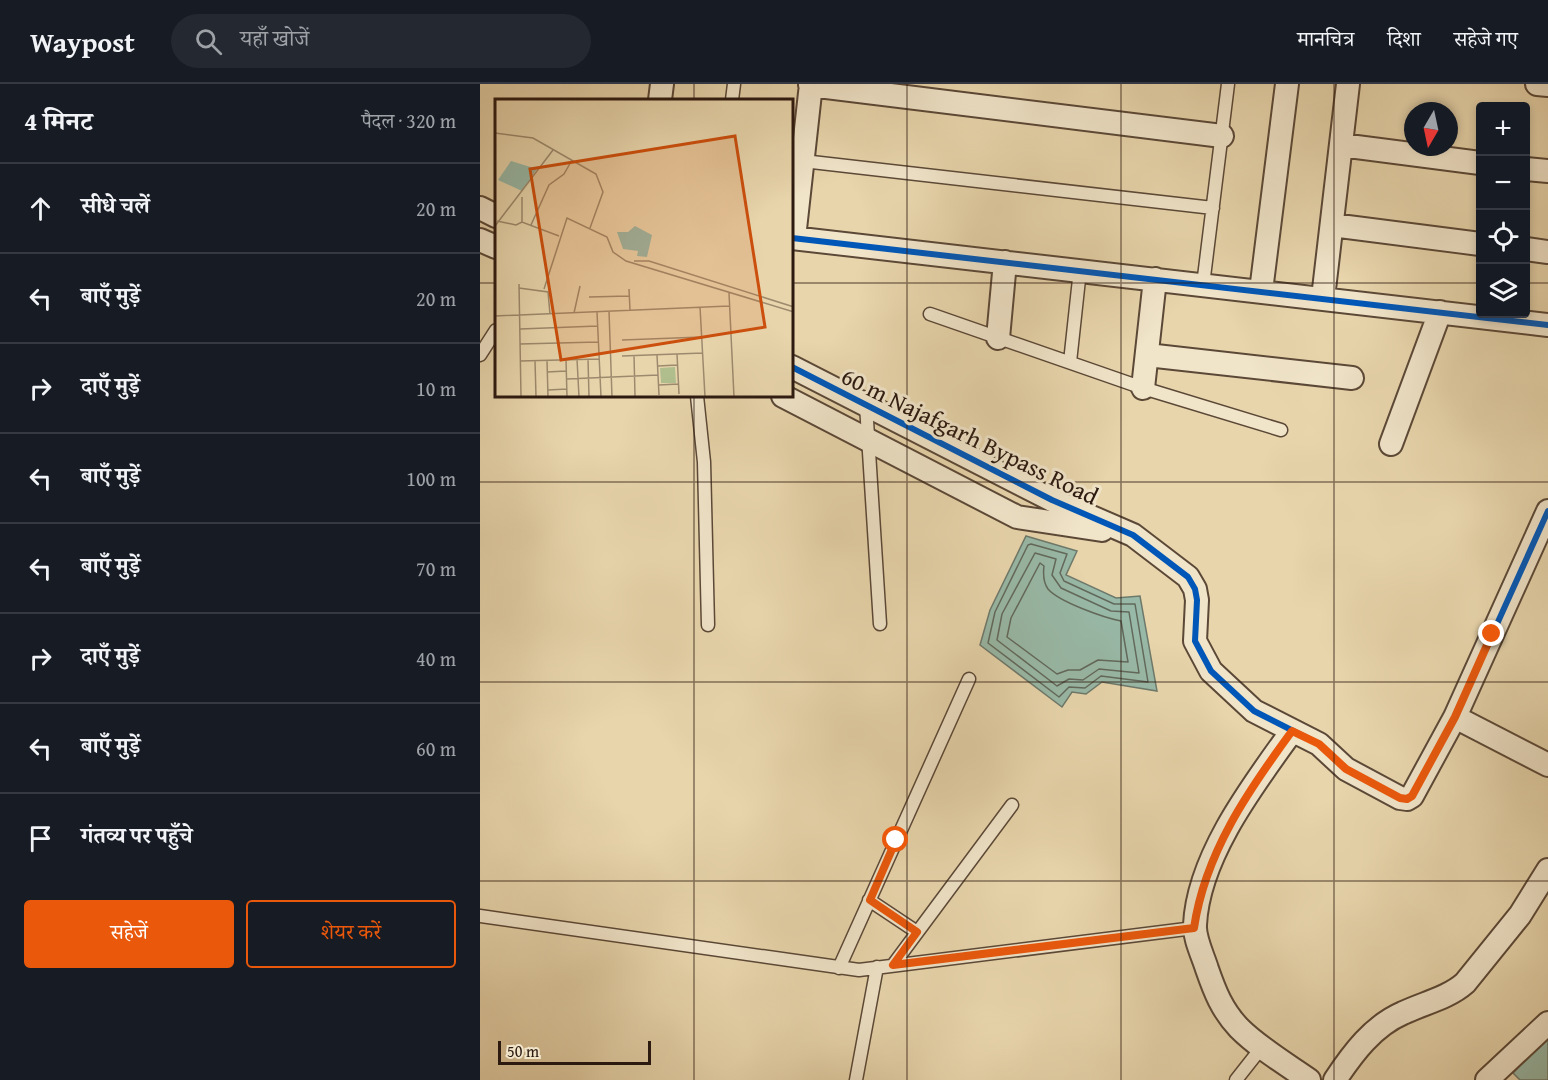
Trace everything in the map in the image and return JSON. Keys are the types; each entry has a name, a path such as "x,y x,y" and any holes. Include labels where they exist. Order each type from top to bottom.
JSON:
{"street":[{"path":"660,99 662,84"},
{"path":"1261,291 1287,84"},
{"path":"1323,298 1348,84"},
{"path":"1537,84 1548,85"},
{"path":"794,230 810,85 1222,136"},
{"path":"1341,145 1476,162"},
{"path":"1530,169 1548,171"},
{"path":"480,208 495,216"},
{"path":"1332,225 1476,243"},
{"path":"794,238 1548,325"},
{"path":"480,240 495,248"},
{"path":"1530,250 1548,252"},
{"path":"998,338 1005,262"},
{"path":"1143,388 1155,279"},
{"path":"1391,444 1440,312"},
{"path":"1147,355 1352,378"},
{"name":"60 m Najafgarh Bypass Road","path":"794,368 1052,500 1133,535"},
{"name":"60 m Najafgarh Bypass Road","path":"787,398 1017,517 1133,535"},
{"path":"1133,535 1188,577 1195,589 1197,600 1195,641 1210,671 1254,711 1319,744 1354,774 1400,798 1407,799 1412,796 1455,717 1548,511"},
{"path":"1455,717 1548,765"},
{"path":"1292,731 1253,785 1230,825 1208,871 1198,902 1194,928 1218,1002 1240,1029 1309,1080"},
{"path":"1335,1080 1351,1056 1378,1028 1401,1013 1455,992 1466,983 1520,915 1548,870"},
{"path":"1487,1080 1548,1023"}],"lane":[{"path":"732,99 734,84"},
{"path":"1203,285 1228,84"},
{"path":"803,161 1213,208"},
{"path":"1070,363 1080,270"},
{"path":"930,314 1143,388 1281,430"},
{"path":"480,355 495,332"},
{"path":"697,398 704,462 708,625"},
{"path":"866,405 880,624"},
{"path":"839,968 969,679"},
{"path":"893,965 1012,805"},
{"path":"870,900 917,932"},
{"path":"480,916 859,970 1194,928"},
{"path":"856,1080 877,967"},
{"path":"1236,1080 1262,1047"}],"water":[{"path":"1026,536 1077,551 1066,575 1116,598 1140,596 1157,691 1102,682 1086,694 1072,692 1062,707 980,645 990,610"},
{"path":"1548,1037 1548,1080 1520,1080 1513,1073"}],"cycle path":[{"path":"794,238 1548,325"},
{"path":"794,368 1052,500 1133,535 1188,577 1195,589 1197,600 1195,641 1211,671 1254,711 1319,744 1346,769 1400,798 1407,799 1412,796 1455,717 1548,511"}],"route":[{"path":"896,840 870,900 917,932 893,965 1194,928 1198,902 1208,871 1230,825 1253,785 1292,731 1319,744 1354,774 1400,798 1407,799 1412,796 1455,717 1492,634"}]}
